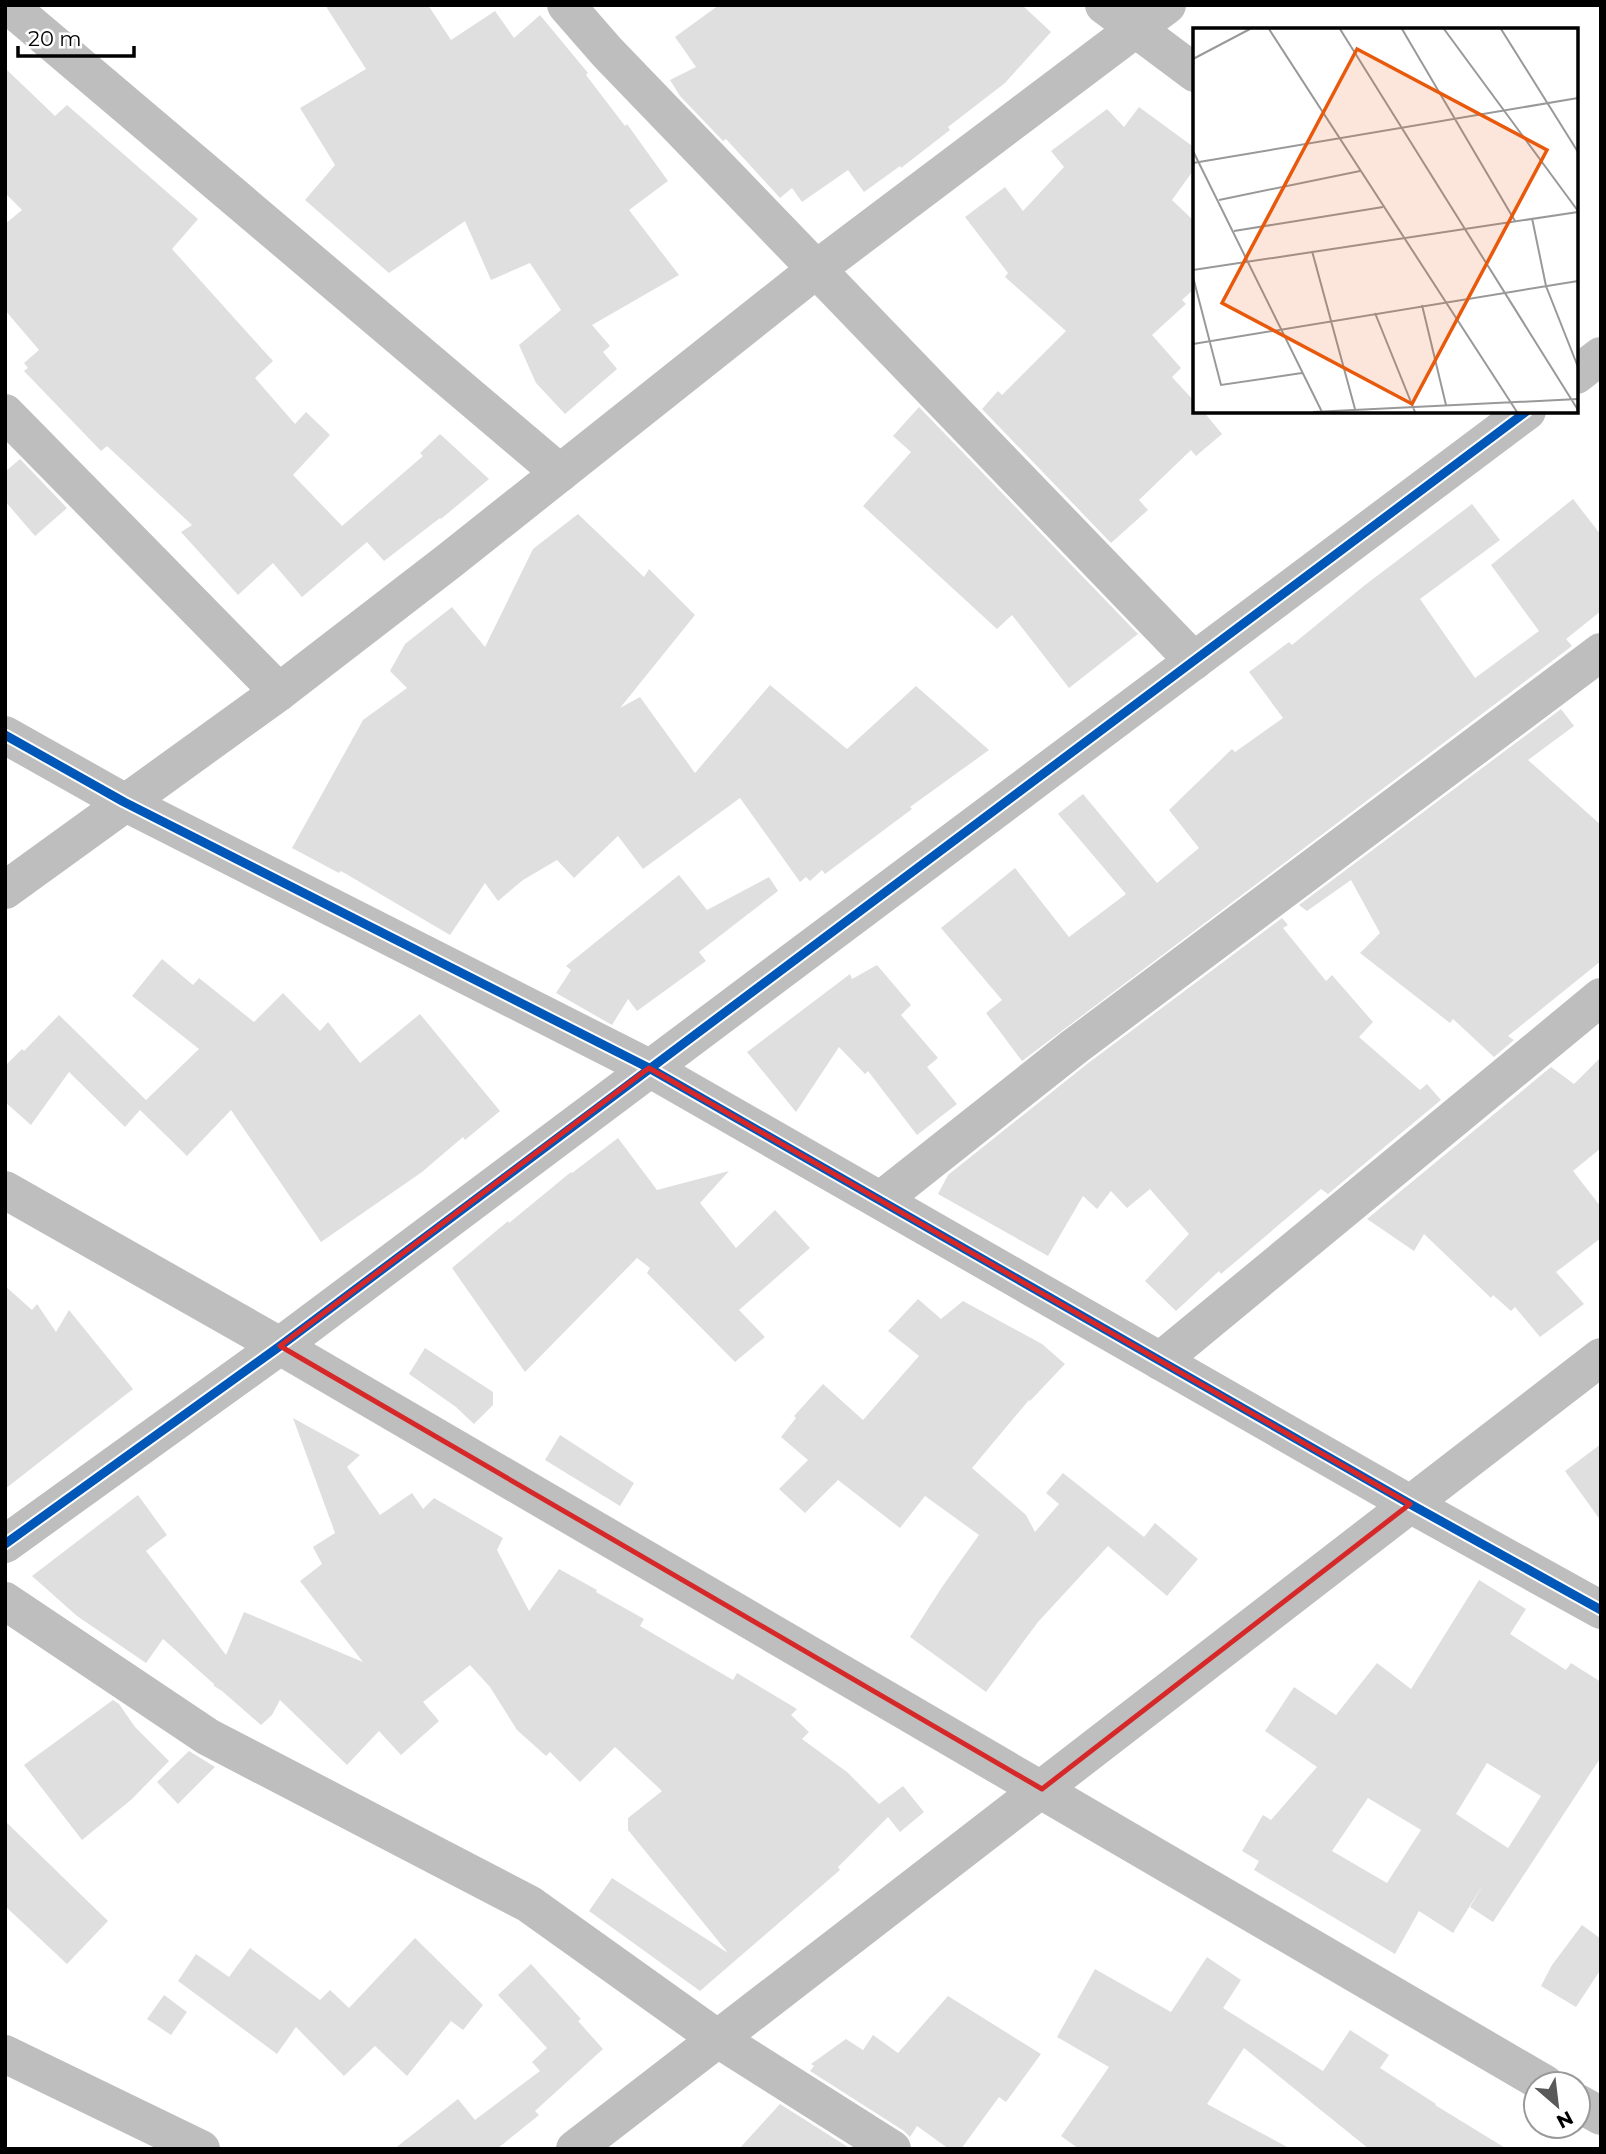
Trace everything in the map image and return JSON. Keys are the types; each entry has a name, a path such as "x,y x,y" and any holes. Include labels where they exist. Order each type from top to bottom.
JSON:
{"street":[{"path":"8,5 561,473"},
{"path":"566,5 607,52 1194,661"},
{"path":"1104,5 1193,71"},
{"path":"5,890 279,692 561,473 818,268 1167,5"},
{"path":"5,413 279,692"},
{"path":"5,1544 280,1346 1524,413"},
{"path":"881,1200 1074,1047 1601,652"},
{"path":"5,735 124,802 649,1068 1410,1504 1601,1609"},
{"path":"1160,1360 1601,997"},
{"path":"5,1190 280,1346 1522,2071"},
{"path":"575,2149 1601,1357"},
{"path":"5,1601 208,1737 530,1904 718,2039 892,2149"},
{"path":"5,2054 201,2149"}],"highlighted area":[{"path":"649,1068 1410,1504 1042,1789 280,1346"}],"building":[{"path":"325,5 428,5 451,40 495,11 514,38 540,15 588,73 586,75 625,126 627,124 668,181 629,210 679,275 592,325 610,346 603,352 617,369 565,414 536,383 519,345 561,310 530,263 491,280 465,221 389,273 305,200 335,165 300,108 366,69"},
{"path":"719,5 1022,5 1051,32 1005,83 901,168 900,166 864,192 848,170 802,202 792,188 780,198 726,139 723,141 680,96 670,80 696,67 675,37"},
{"path":"5,68 55,116 67,105 198,219 172,249 273,361 255,378 295,424 306,412 330,435 293,475 342,526 423,456 420,453 440,434 489,479 384,561 367,542 302,597 273,563 238,595 181,532 192,525 107,446 101,451 24,371 28,368 24,363 39,350 5,310 5,224 22,210 5,193"},
{"path":"1139,107 1193,147 1193,171 1172,200 1193,220 1193,290 1182,300 1186,304 1152,335 1181,368 1172,377 1193,400 1193,413 1205,413 1222,434 1196,456 1191,450 1139,500 1148,510 1111,543 982,409 998,391 1002,395 1066,331 1005,277 1008,273 965,217 1005,187 1023,211 1064,167 1051,151 1107,109 1124,127"},
{"path":"919,407 1138,634 1069,688 1012,615 997,629 863,506 911,452 893,436"},
{"path":"20,459 67,508 35,536 5,501 5,472"},
{"path":"1573,499 1601,535 1601,611 1566,639 1572,646 1022,1061 986,1013 1002,1000 941,928 1015,868 1069,937 1126,894 1058,814 1083,794 1157,883 1199,848 1169,810 1232,749 1235,752 1283,718 1249,672 1289,642 1292,645 1365,585 1472,504 1500,540 1420,599 1475,678 1539,631 1491,565"},
{"path":"578,514 644,577 649,569 695,615 620,708 640,697 695,773 770,685 847,749 916,686 989,750 910,807 912,809 825,874 822,870 810,881 806,877 800,882 740,798 643,869 618,836 574,878 557,860 523,880 498,901 485,883 450,935 341,871 339,873 292,848 363,720 407,688 390,671 405,644 452,607 485,647 533,549"},
{"path":"1561,709 1574,726 1528,760 1601,825 1601,961 1508,1036 1514,1040 1494,1057 1453,1019 1450,1023 1360,953 1380,933 1351,880 1307,911 1299,905"},
{"path":"679,875 707,910 769,877 778,891 699,952 706,961 637,1011 628,999 612,1025 556,993 571,970 566,966"},
{"path":"1282,918 1288,925 1283,928 1326,981 1332,975 1373,1022 1359,1037 1420,1090 1427,1084 1441,1100 1328,1194 1321,1189 1221,1274 1219,1271 1176,1311 1145,1281 1189,1234 1150,1189 1127,1208 1111,1191 1097,1209 1083,1196 1048,1256 938,1194 948,1175 1087,1064"},
{"path":"162,959 193,985 199,978 254,1022 283,993 320,1031 328,1022 360,1063 420,1014 500,1111 465,1140 463,1137 422,1172 321,1242 231,1110 187,1156 140,1110 125,1127 69,1072 31,1125 5,1102 5,1066 22,1049 24,1051 59,1015 146,1100 199,1049 132,996"},
{"path":"877,965 911,1005 901,1015 938,1058 927,1067 957,1104 917,1135 868,1071 865,1074 839,1047 796,1112 747,1052 850,974 852,979"},
{"path":"1601,1057 1601,1148 1573,1171 1601,1207 1601,1238 1556,1272 1584,1304 1540,1337 1515,1307 1511,1311 1493,1295 1491,1298 1424,1234 1414,1251 1367,1219 1551,1067 1574,1084"},
{"path":"618,1138 657,1190 729,1171 700,1203 736,1248 775,1210 810,1248 739,1310 765,1337 735,1362 647,1273 650,1268 637,1258 525,1372 452,1268 508,1221 509,1223"},
{"path":"5,1286 32,1310 37,1304 56,1332 69,1310 133,1389 5,1489"},
{"path":"918,1299 941,1319 963,1301 1042,1344 1065,1364 1029,1400 972,1468 1026,1515 1035,1532 1059,1504 1046,1493 1063,1473 1144,1537 1155,1523 1198,1559 1167,1596 1108,1546 1038,1622 986,1692 910,1637 979,1535 925,1496 900,1528 838,1480 805,1513 779,1489 808,1460 781,1437 796,1418 794,1416 823,1384 863,1420 919,1356 888,1331"},
{"path":"425,1348 493,1392 493,1405 474,1424 456,1407 409,1374"},
{"path":"293,1418 360,1455 347,1467 380,1515 412,1493 423,1509 434,1498 503,1538 497,1550 529,1611 559,1569 644,1619 640,1626 733,1680 737,1673 797,1709 791,1715 809,1732 802,1739 847,1772 879,1804 903,1786 924,1812 900,1832 888,1817 838,1867 840,1870 700,1991 589,1911 612,1878 728,1953 628,1830 628,1818 662,1791 615,1747 580,1782 550,1752 546,1756 517,1730 490,1687 470,1665 423,1702 439,1721 401,1755 379,1731 347,1765 280,1700 272,1715 261,1725 163,1639 146,1663 77,1616 32,1576 138,1495 167,1535 146,1551 226,1655 244,1612 363,1662 300,1581 322,1564 313,1547 335,1533"},
{"path":"560,1435 634,1483 620,1506 545,1460"},
{"path":"1601,1444 1601,1521 1565,1471"},
{"path":"1479,1580 1526,1609 1510,1634 1566,1670 1571,1663 1601,1682 1601,1757 1493,1922 1470,1907 1484,1883 1453,1933 1419,1911 1395,1954 1254,1870 1259,1861 1242,1851 1263,1815 1271,1820 1317,1767 1265,1731 1294,1687 1336,1715 1377,1663 1411,1689","holes":["1487,1763 1541,1796 1508,1848 1456,1814","1368,1798 1421,1830 1387,1883 1332,1851"]},
{"path":"113,1700 169,1761 132,1799 82,1840 24,1765"},
{"path":"189,1751 215,1767 178,1804 157,1782"},
{"path":"5,1821 108,1921 67,1964 5,1906"},
{"path":"1582,1925 1601,1939 1601,1969 1576,2007 1541,1986 1552,1965"},
{"path":"415,1938 483,2005 463,2030 451,2021 407,2076 375,2046 344,2076 296,2027 277,2054 178,1981 196,1954 229,1977 250,1948 320,2000 330,1990 349,2008"},
{"path":"1207,1957 1241,1980 1223,2008 1323,2071 1350,2030 1389,2055 1380,2068 1507,2149 1369,2149 1244,2048 1207,2104 1291,2149 1079,2149 1061,2136 1109,2067 1057,2037 1095,1969 1171,2012"},
{"path":"531,1964 581,2019 578,2021 603,2049 535,2111 539,2115 497,2149 394,2149 458,2099 475,2120 540,2071 532,2062 547,2048 498,1995"},
{"path":"164,1995 187,2012 171,2035 147,2019"},
{"path":"948,1996 1041,2054 1006,2102 999,2097 961,2149 949,2149 917,2126 910,2137 810,2071 814,2066 811,2064 846,2039 863,2050 873,2035 898,2053"},
{"path":"780,2104 851,2149 739,2149"}],"cycle path":[{"path":"5,1544 280,1346 1524,413"},
{"path":"5,735 124,802 649,1068 1410,1504 1601,1610"}]}
